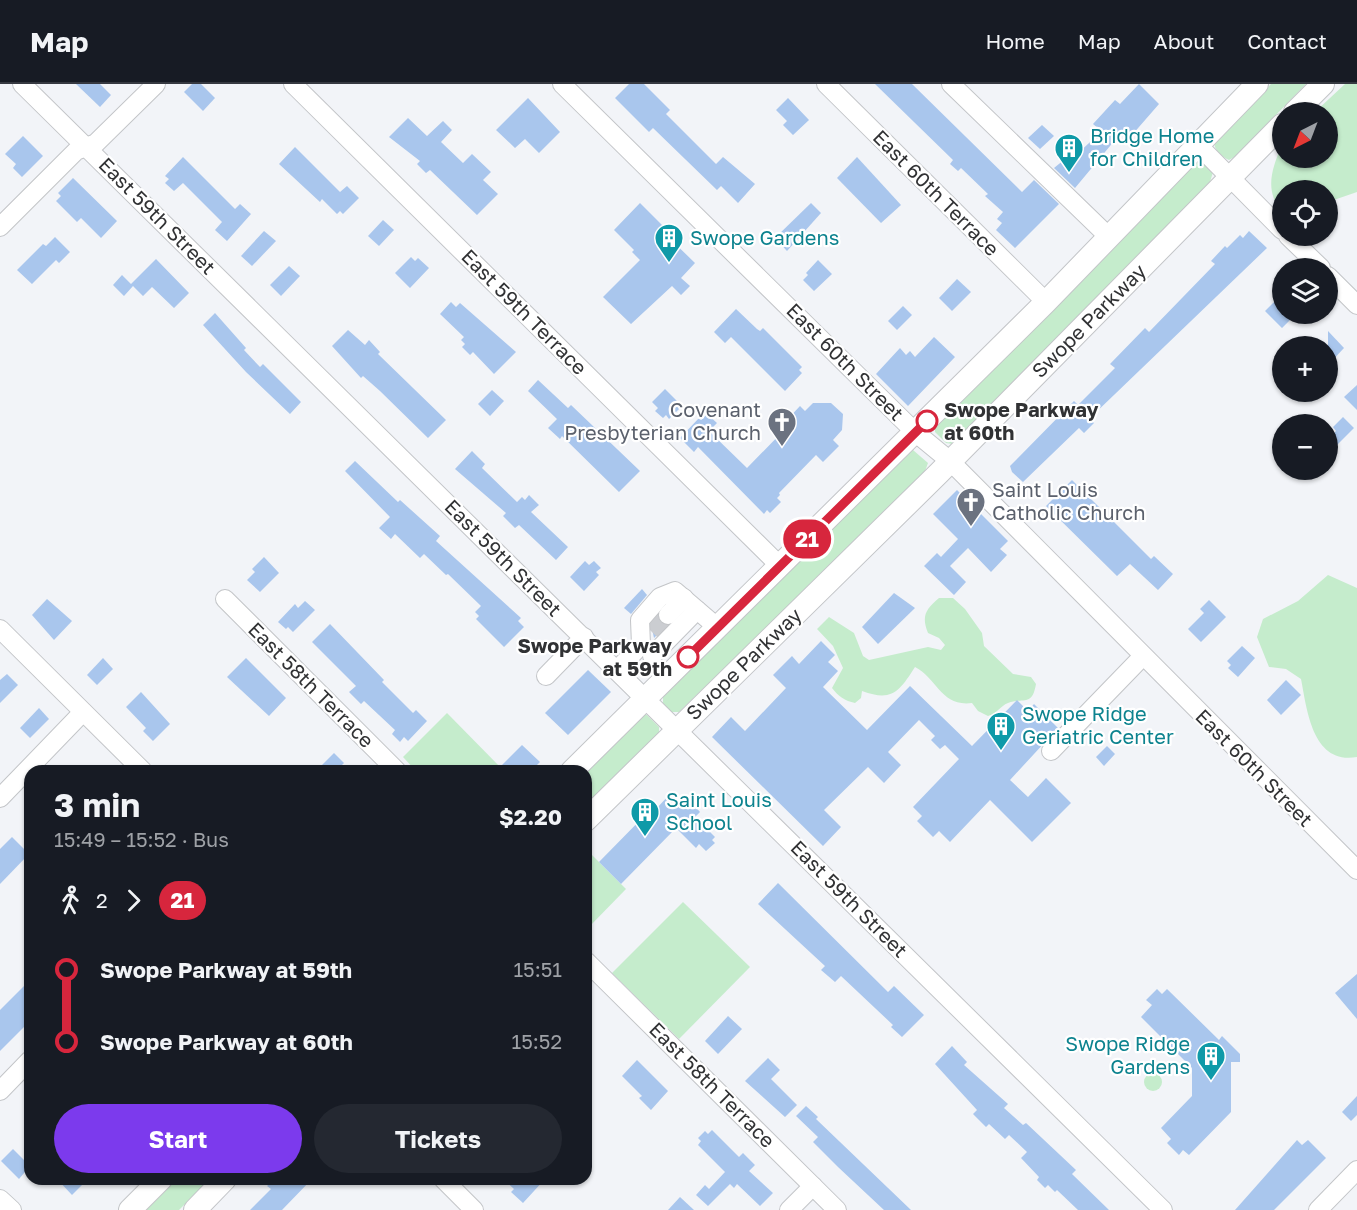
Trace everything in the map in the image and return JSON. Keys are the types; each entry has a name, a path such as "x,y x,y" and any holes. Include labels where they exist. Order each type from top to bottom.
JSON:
{"main road":[{"path":"578,765 916,433 1257,84"},
{"path":"1305,102 1323,84"},
{"name":"Swope Parkway","path":"592,813 950,461 1272,135"},
{"path":"130,1210 155,1185"},
{"path":"195,1210 219,1185"}],"street":[{"name":"East 59th Street","path":"22,84 1163,1210"},
{"path":"0,227 76,151 96,143 156,84"},
{"name":"East 59th Terrace","path":"293,84 780,566"},
{"name":"East 60th Street","path":"562,84 916,433 950,461 1357,870"},
{"name":"East 60th Terrace","path":"826,84 1046,302"},
{"path":"951,84 1109,237"},
{"path":"1198,145 1272,220"},
{"path":"1298,246 1310,258"},
{"path":"1338,286 1357,305"},
{"path":"670,674 648,644 640,620 660,597 675,591 717,627"},
{"name":"East 58th Terrace","path":"225,599 391,765"},
{"path":"668,615 691,604"},
{"path":"617,670 691,604"},
{"path":"0,629 137,765"},
{"path":"546,676 584,637"},
{"path":"1051,751 1143,656"},
{"path":"32,765 83,712"},
{"path":"0,798 24,773"},
{"name":"East 58th Terrace","path":"592,967 837,1210"},
{"path":"0,1091 24,1066"},
{"path":"1318,1210 1357,1170"},
{"path":"449,1185 474,1210"},
{"path":"789,1210 813,1186"},
{"path":"0,1198 12,1210"}],"green space":[{"path":"1271,84 1306,84 1288,102 1272,102 1272,119 1236,156 1229,160 1226,159 1217,150 1214,142"},
{"path":"1345,84 1357,84 1357,192 1338,199 1338,180 1272,180 1272,192 1271,180 1274,168 1338,168 1338,102 1326,102"},
{"path":"1197,161 1203,162 1213,172 1210,182 953,444 946,443 935,432 935,426"},
{"path":"913,450 928,463 924,474 679,712 671,712 663,703 663,695"},
{"path":"1328,575 1357,588 1357,757 1342,757 1330,752 1321,744 1309,719 1301,679 1286,669 1269,667 1257,637 1263,619 1298,601"},
{"path":"939,598 953,598 965,609 982,633 984,646 1013,674 1031,677 1036,684 1030,699 1008,703 988,716 978,711 972,703 953,701 946,697 923,672 915,667 904,683 888,695 862,691 861,698 855,703 839,696 834,691 832,688 843,668 833,646 817,629 829,617 854,633 863,656 869,660 928,647 941,650 945,645 939,638 928,633 925,622 928,609"},
{"path":"447,713 498,765 410,765 403,757"},
{"path":"643,715 647,715 659,727 659,733 592,800 592,765"},
{"path":"592,855 626,889 592,924"},
{"path":"683,902 750,967 679,1039 612,973"},
{"path":"1153,1073 1159,1076 1162,1082 1159,1088 1153,1091 1147,1088 1144,1082 1147,1076"},
{"path":"169,1185 204,1185 179,1210 145,1210"}],"building":[{"path":"76,84 100,84 111,95 100,107"},
{"path":"192,84 201,84 215,98 203,111 184,92"},
{"path":"629,84 644,84 670,110 666,114 716,164 723,157 755,184 738,203 721,186 717,190 653,128 649,132 615,98"},
{"path":"875,84 912,84 1022,192 1034,180 1059,204 1015,248 996,230 1002,223 997,219 1003,212 985,196 988,194 961,168 958,171 950,164 953,160"},
{"path":"1139,84 1159,104 1132,135 1125,128 1075,188 1054,168 1070,155 1073,158 1089,143 1099,129 1093,124 1115,100 1120,104"},
{"path":"528,98 560,132 539,153 525,139 515,148 496,130"},
{"path":"788,98 809,120 793,135 783,125 787,121 776,110"},
{"path":"408,118 427,136 443,121 452,130 441,142 463,163 472,154 491,172 483,180 498,194 477,215 430,170 426,173 417,164 420,161 389,137"},
{"path":"1042,125 1054,136 1040,149 1028,138"},
{"path":"23,136 43,156 22,177 13,168 16,164 5,154"},
{"path":"295,147 340,192 347,186 359,198 343,214 340,211 337,214 322,199 320,202 279,164"},
{"path":"183,157 235,209 240,204 251,214 227,241 215,230 222,222 183,183 174,191 165,183 169,179 165,176"},
{"path":"857,157 901,205 881,223 837,178"},
{"path":"73,178 117,221 101,238 81,218 77,222 56,201 61,196 58,193"},
{"name":"Swope Gardens","path":"640,203 664,227 661,230 695,263 681,278 690,286 681,295 672,286 631,324 603,297 640,260 632,252 634,250 614,230"},
{"path":"811,203 821,213 787,251 775,238"},
{"path":"383,220 394,230 379,246 368,236"},
{"path":"264,231 276,241 252,266 241,256"},
{"path":"1249,231 1267,248 1089,419 1094,423 1084,433 1079,428 1023,482 1012,472 1010,466 1074,401 1078,405 1115,368 1110,364 1145,328 1149,332 1215,264 1211,261 1225,246 1227,248 1240,235 1243,238"},
{"path":"55,237 70,252 59,263 56,260 32,284 17,270 43,244 46,246"},
{"path":"411,257 415,261 418,258 429,268 410,288 395,273"},
{"path":"156,259 189,293 174,308 152,287 143,296 133,286 124,296 113,285 122,275 131,284"},
{"path":"818,260 832,274 814,291 803,280"},
{"path":"289,266 300,276 281,296 270,285"},
{"path":"957,279 971,292 952,311 939,298"},
{"path":"451,302 456,307 460,303 516,352 494,374 473,352 470,355 462,347 465,344 461,340 464,337 440,314"},
{"path":"1272,304 1272,318 1265,311"},
{"path":"903,306 912,315 897,330 888,321"},
{"path":"736,309 757,329 760,331 763,328 802,367 799,370 802,373 785,391 731,337 725,343 714,332"},
{"path":"215,313 260,367 263,364 301,402 290,414 246,372 203,325"},
{"path":"348,330 365,345 369,340 380,352 378,354 446,420 428,438 380,391 363,376 361,378 332,346"},
{"path":"934,337 955,357 908,406 876,374 900,348 906,355 910,351 915,357"},
{"path":"1338,342 1344,348 1338,354"},
{"path":"538,380 568,408 571,405 640,471 619,492 562,436 560,439 548,428 557,419 528,391"},
{"path":"1357,385 1357,410 1344,397"},
{"path":"665,389 682,406 669,419 666,415 663,418 655,411 658,408 652,402"},
{"path":"492,390 504,401 490,416 478,404"},
{"path":"813,403 831,403 843,414 842,430 833,440 839,446 823,462 816,455 779,493 777,498 781,502 770,513 767,510 764,514 698,447 694,452 680,438 699,418 701,420 707,414 717,423 710,430 711,433 747,468 787,427 783,424 800,406 805,411"},
{"path":"1343,417 1354,428 1338,444 1338,422"},
{"path":"472,451 485,464 482,468 517,502 522,497 525,500 529,495 539,505 531,512 568,547 556,560 519,525 515,528 503,516 506,513 455,469"},
{"path":"355,461 398,502 400,500 440,536 436,541 521,618 518,621 524,627 504,647 476,619 479,616 475,612 481,606 448,574 446,575 424,554 420,558 395,534 391,539 379,528 390,517 345,471"},
{"path":"1072,480 1151,559 1154,556 1173,574 1158,590 1130,564 1117,576 1046,506"},
{"name":"Saint Louis Catholic Church","path":"957,490 1008,541 1000,549 1007,555 991,572 968,548 950,566 966,582 954,595 924,566 937,553 941,557 958,539 933,514"},
{"path":"264,557 279,573 260,592 247,580 255,572 252,569"},
{"path":"585,561 589,565 594,561 601,568 596,572 599,575 584,591 570,577"},
{"path":"642,589 647,595 631,614 624,608"},
{"path":"894,593 915,608 878,644 862,627"},
{"path":"47,599 72,621 54,640 32,615"},
{"path":"1209,600 1226,617 1201,642 1188,629 1204,613 1200,609"},
{"path":"305,601 315,610 293,632 278,622 295,604 298,608"},
{"path":"657,617 666,626 654,638 651,624"},
{"path":"330,624 413,713 416,710 427,721 408,741 404,737 400,742 392,734 395,730 364,701 361,704 349,692 356,686 312,642"},
{"name":"Swope Ridge Geriatric Center","path":"821,641 835,655 828,662 838,671 823,687 867,730 910,686 972,746 1017,700 1028,711 1034,704 1058,728 1010,780 1028,797 1046,778 1071,803 1032,842 990,800 950,842 939,831 933,837 917,821 922,816 913,807 959,759 945,745 940,749 931,740 935,736 919,720 888,752 901,765 884,783 868,767 824,810 841,827 823,846 712,737 731,717 745,731 786,688 773,675 792,656 799,664"},
{"path":"1242,646 1255,658 1238,677 1228,668 1231,665 1227,661"},
{"path":"103,658 113,669 97,685 87,675"},
{"path":"246,658 286,698 269,716 227,677"},
{"path":"588,670 611,692 568,735 545,713"},
{"path":"7,674 18,685 0,703 0,680"},
{"path":"1286,680 1301,695 1281,715 1267,700"},
{"path":"141,692 170,724 153,741 143,731 146,728 126,707"},
{"path":"39,708 49,719 30,738 20,728"},
{"path":"522,745 540,762 537,765 502,765"},
{"path":"1107,746 1115,754 1104,766 1096,757"},
{"path":"334,753 344,763 342,765 322,765"},
{"name":"Saint Louis School","path":"670,794 677,801 681,798 689,806 692,803 700,812 695,817 715,837 712,840 715,843 706,851 699,844 696,848 676,828 621,884 599,862 653,807 656,809"},
{"path":"12,837 24,849 24,859 0,884 0,849"},
{"path":"778,883 888,992 894,986 924,1015 902,1037 891,1027 893,1025 841,976 835,982 821,970 825,966 758,904"},
{"path":"1357,974 1357,1019 1335,993"},
{"path":"24,986 24,1027 0,1051 0,1010"},
{"name":"Swope Ridge Gardens","path":"1157,989 1162,994 1167,989 1219,1040 1222,1036 1240,1054 1240,1062 1231,1062 1231,1112 1189,1155 1183,1150 1179,1155 1167,1143 1171,1139 1161,1128 1192,1096 1192,1068 1141,1017 1152,1005 1146,1000"},
{"path":"728,1016 742,1029 718,1054 705,1041"},
{"path":"952,1046 967,1062 964,1065 1008,1104 1004,1108 1023,1125 1026,1123 1076,1170 1072,1174 1109,1210 1078,1210 1057,1190 1055,1192 1048,1185 1045,1188 1037,1180 1039,1177 1021,1158 1027,1152 1009,1135 1005,1139 989,1124 986,1127 973,1114 977,1110 935,1064"},
{"path":"768,1058 780,1070 771,1079 797,1105 785,1117 745,1081"},
{"path":"637,1060 668,1091 651,1110 639,1098 642,1096 622,1076"},
{"path":"1357,1096 1357,1115 1351,1121 1342,1112"},
{"path":"806,1106 818,1117 816,1119 911,1210 884,1210 838,1167 813,1142 818,1137 796,1116"},
{"path":"712,1130 739,1157 743,1153 755,1165 749,1171 773,1193 760,1206 737,1184 734,1188 730,1184 708,1206 696,1195 705,1185 709,1189 725,1172 698,1145 701,1141 698,1138 705,1131 708,1134"},
{"path":"1297,1140 1302,1145 1308,1140 1326,1158 1274,1210 1235,1210"},
{"path":"13,1149 24,1160 24,1173 19,1179 1,1161"},
{"path":"63,1185 82,1185 72,1195"},
{"path":"306,1185 282,1210 250,1210 271,1189 267,1186"},
{"path":"510,1185 540,1185 523,1203 511,1192 514,1189"},
{"path":"680,1197 694,1210 668,1210"}],"tunnel":[{"path":"652,632 668,615"}],"bus line":[{"name":"21","path":"688,657 927,421"}],"place":[{"name":"Bridge Home for Children","path":"1069,174"},
{"name":"Swope Gardens","path":"669,264"},
{"name":"Swope Parkway at 60th","path":"927,421"},
{"name":"Covenant Presbyterian Church","path":"782,448"},
{"name":"Saint Louis Catholic Church","path":"971,528"},
{"name":"Swope Parkway at 59th","path":"688,657"},
{"name":"Swope Ridge Geriatric Center","path":"1001,752"},
{"name":"Saint Louis School","path":"645,838"},
{"name":"Swope Ridge Gardens","path":"1211,1082"}]}
